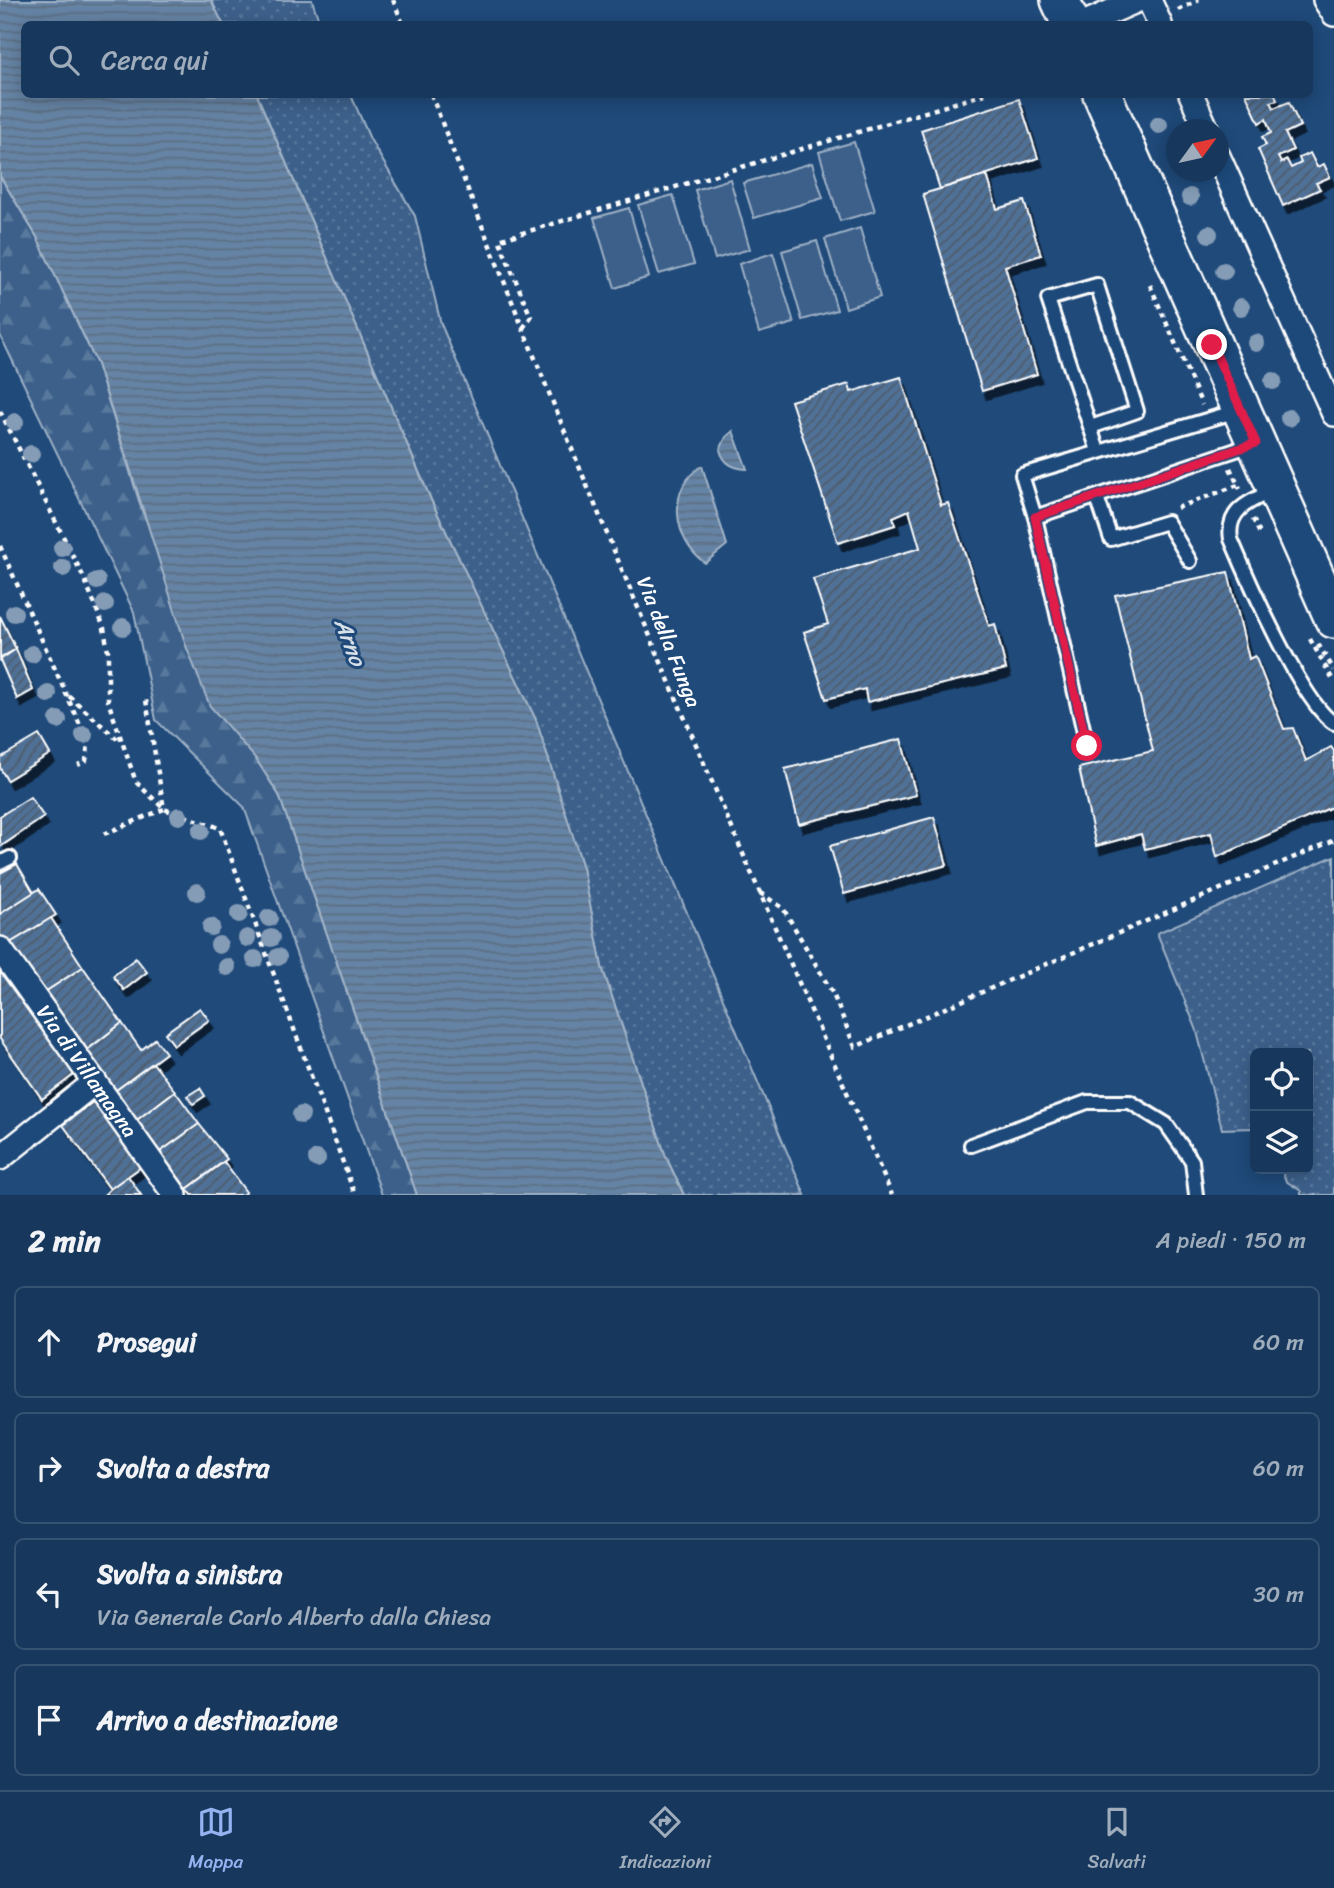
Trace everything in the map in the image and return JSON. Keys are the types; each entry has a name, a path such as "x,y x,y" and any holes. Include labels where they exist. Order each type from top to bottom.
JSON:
{"main road":[{"path":"1060,0 1070,21"},
{"path":"1104,98 1334,619"}],"street":[{"path":"1090,21 1138,0"},
{"path":"1149,0 1170,21"},
{"path":"1325,0 1334,14"},
{"path":"1193,98 1202,119"},
{"path":"1229,178 1334,414"},
{"name":"Via di Villamagna","path":"0,949 175,1195"},
{"path":"0,1158 95,1082"}],"lane":[{"path":"1091,427 1137,411 1097,285 1048,299 1098,451"},
{"path":"1087,746 1035,517 1022,475 1241,410"},
{"path":"1035,517 1256,443"},
{"path":"1276,489 1246,503 1237,511 1230,525 1231,539 1303,688 1320,713 1334,723"},
{"path":"1097,497 1111,539 1167,522 1190,561"},
{"path":"971,1145 1087,1102 1130,1102 1166,1124 1192,1161 1196,1195"}],"path":[{"path":"393,0 402,21"},
{"path":"1170,21 1176,10 1199,0"},
{"name":"Via della Funga","path":"433,98 523,329 696,749 892,1195"},
{"path":"523,329 531,317 499,240 972,98"},
{"path":"0,411 85,580 104,628 108,652 108,701 119,740 136,782 164,809 220,828 355,1195"},
{"path":"1167,522 1172,510 1238,485"},
{"path":"0,546 88,743 86,761 78,765"},
{"path":"65,693 119,740"},
{"path":"146,700 164,809"},
{"path":"104,834 164,809"},
{"path":"759,892 783,908 833,994 855,1047 1334,840"}],"green space":[{"path":"211,0 312,0 319,21 222,21"},
{"path":"258,98 352,98 370,139 415,216 441,324 805,1195 684,1195 666,1157 602,967 583,868 536,720 431,500"},
{"path":"854,142 875,211 840,221 819,152"},
{"path":"812,163 823,198 754,218 743,183"},
{"path":"0,176 37,237 97,364 142,511 256,759 279,795 417,1195 382,1195 244,807 156,720 134,612 0,335"},
{"path":"730,179 750,249 715,259 695,190"},
{"path":"673,195 694,264 659,274 638,205"},
{"path":"629,208 649,277 615,288 594,218"},
{"path":"860,228 880,297 846,308 825,239"},
{"path":"817,241 837,310 802,320 782,251"},
{"path":"773,253 794,323 759,333 739,264"},
{"path":"1334,856 1334,1195 1301,1195 1301,1191 1286,1181 1283,1174 1313,1174 1313,1048 1250,1048 1250,1128 1222,1129 1196,1028 1157,933"}],"water":[{"name":"Arno","path":"0,0 211,0 222,21 21,21 21,98 258,98 431,500 536,720 583,868 602,967 666,1157 684,1195 417,1195 279,795 256,759 210,706 186,646 97,364 37,237 0,176"},
{"path":"733,431 747,469 730,464 720,450 726,437"},
{"path":"702,466 727,545 705,563 686,542 678,514 683,487 690,475"}],"building":[{"path":"1248,98 1276,98 1271,102 1274,108 1289,102 1300,126 1285,133 1293,150 1278,157 1281,163 1287,160 1291,168 1301,163 1299,158 1310,153 1317,167 1324,164 1330,177 1316,183 1320,189 1283,206 1258,149 1266,145 1262,137 1271,133 1266,119 1259,123"},
{"path":"1019,99 1038,158 940,189 921,130"},
{"path":"987,175 997,209 1024,201 1041,255 1005,266 1037,374 982,391 923,194"},
{"path":"901,377 941,505 948,503 989,626 995,624 1006,669 867,702 865,689 826,699 804,632 828,624 813,579 920,548 909,510 893,517 895,525 838,543 791,401 849,384 851,392"},
{"path":"1228,572 1249,659 1255,656 1284,729 1293,728 1306,761 1331,747 1334,751 1334,806 1217,857 1211,833 1145,849 1141,834 1096,846 1079,768 1153,751 1115,595"},
{"path":"0,616 16,649 0,658"},
{"path":"16,649 33,690 17,699 0,660"},
{"path":"39,735 50,754 7,780 0,768 0,758"},
{"path":"901,739 916,795 799,824 785,769"},
{"path":"30,797 44,817 0,847 0,816"},
{"path":"934,817 947,865 844,894 830,846"},
{"path":"17,864 34,893 0,914 0,873"},
{"path":"39,889 56,915 7,945 0,936 0,914"},
{"path":"51,918 83,967 42,994 7,945"},
{"path":"136,958 147,972 124,990 113,976"},
{"path":"83,967 122,1023 86,1051 42,994"},
{"path":"0,971 75,1074 42,1099 0,1039"},
{"path":"200,1008 209,1020 174,1045 165,1033"},
{"path":"122,1023 141,1050 155,1039 166,1053 115,1091 86,1051"},
{"path":"153,1063 175,1091 137,1120 115,1091"},
{"path":"200,1088 205,1096 193,1104 187,1096"},
{"path":"175,1091 199,1124 160,1152 137,1120"},
{"path":"94,1101 141,1167 110,1189 63,1125"},
{"path":"199,1124 227,1159 187,1189 160,1152"},
{"path":"224,1162 246,1192 242,1195 192,1195 187,1189"},
{"path":"128,1176 141,1195 104,1195 110,1189"}],"route":[{"path":"1087,746 1035,517 1225,456 1256,443 1212,345"}]}
